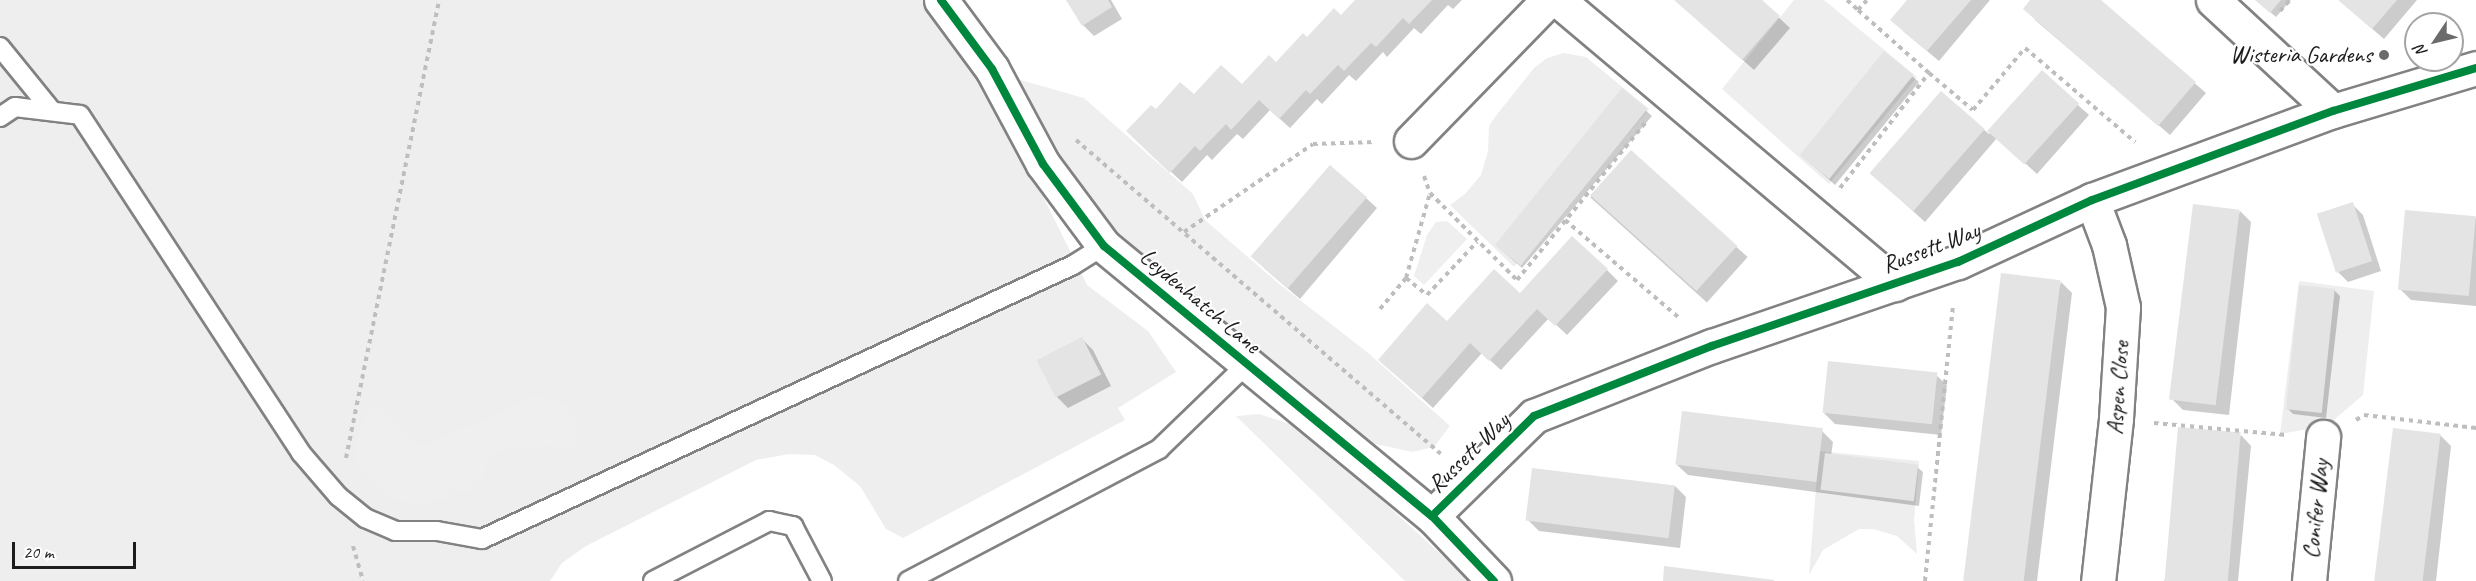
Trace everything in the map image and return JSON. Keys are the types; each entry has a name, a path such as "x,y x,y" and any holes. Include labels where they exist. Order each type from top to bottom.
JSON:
{"street":[{"name":"Leydenhatch Lane","path":"941,0 992,69 1043,164 1104,246 1432,516 1494,581"},
{"path":"1411,141 1548,0"},
{"name":"Russett Way","path":"1557,0 1671,92 1895,284"},
{"path":"2213,0 2332,111"},
{"name":"Russett Way","path":"1432,516 1534,416 1712,346 1958,262 2092,200 2169,171 2332,111 2476,68"},
{"name":"Aspen Close","path":"2092,200 2109,245 2123,307 2116,419 2098,581"},
{"name":"Conifer Way","path":"2309,581 2323,437"}],"lane":[{"path":"0,48 52,111"},
{"path":"0,117 15,107 80,116 301,453 338,496 365,518 395,531 437,531 482,539 1073,265 1104,246"},
{"path":"908,581 934,575 1159,449 1246,365"},
{"path":"653,581 770,521 793,526 822,581"}],"path":[{"path":"363,581 338,496 439,0"},
{"path":"1847,0 1972,110 2025,48 2169,171"},
{"path":"1858,10 1867,0"},
{"path":"1817,216 1929,73"},
{"path":"1184,232 1313,144 1411,141 1430,193 1517,280 1671,92"},
{"path":"1070,134 1434,447 1469,482"},
{"path":"1380,309 1406,278 1430,193"},
{"path":"1565,220 1712,346"},
{"path":"1406,278 1427,295 1477,242"},
{"path":"1924,581 1958,262"},
{"path":"2116,419 2274,435 2323,437 2364,415 2476,428"}],"shaded area":[{"path":"0,0 924,0 952,34 1010,130 1087,285 1148,331 1176,372 1118,408 1125,420 903,538 886,529 860,486 834,465 815,455 789,454 756,460 586,546 562,563 550,581 0,581"},
{"path":"1794,0 1824,0 1917,77 1829,184 1722,89"},
{"path":"1564,53 1586,57 1649,109 1514,267 1450,205 1465,194 1481,175 1488,151 1489,126 1495,117 1534,68 1547,58"},
{"path":"1006,76 1084,98 1193,194 1205,220 1278,283 1367,352 1450,426 1434,447 1412,452 1367,442 1128,248 1080,192"},
{"path":"1447,221 1467,239 1424,285 1414,276 1427,235 1436,222"},
{"path":"2299,281 2374,291 2363,395 2328,425 2280,434"},
{"path":"534,395 563,402 573,411 578,418 575,444 567,450 553,446 501,449 488,461 482,480 472,490 457,490 444,499 423,505 392,500 381,494 355,460 358,435 372,404 379,407 414,444 423,445 461,428 477,424"},
{"path":"1259,414 1303,428 1470,581 1405,581 1236,416"},
{"path":"1819,451 1919,461 1914,520 1917,554 1897,536 1873,529 1859,529 1823,550 1809,575"}],"building":[{"path":"1066,0 1108,0 1112,7 1082,26"},
{"path":"1355,0 1432,0 1409,24 1403,18 1376,47 1371,43 1344,71 1338,65 1310,94 1306,90 1279,119 1259,100 1231,130 1226,124 1200,151 1195,146 1170,173 1126,131 1151,105 1156,109 1180,82 1194,94 1221,65 1242,84 1269,55 1276,62 1303,33 1307,37 1334,8 1341,15"},
{"path":"1674,0 1762,0 1780,16 1742,60"},
{"path":"1907,0 1971,0 1927,51 1890,20"},
{"path":"2030,0 2101,0 2196,82 2158,126 2023,9"},
{"path":"2255,0 2281,0 2270,13"},
{"path":"2338,0 2397,0 2372,29"},
{"path":"1884,51 1914,75 1829,179 1800,155"},
{"path":"2042,70 2079,103 2024,164 1987,131"},
{"path":"1622,88 1648,109 1521,266 1495,245"},
{"path":"1941,91 1985,129 1913,211 1869,173"},
{"path":"1631,150 1737,246 1696,291 1590,195"},
{"path":"1330,165 1367,197 1288,288 1251,256"},
{"path":"2353,202 2372,261 2336,273 2317,214"},
{"path":"2193,204 2240,210 2216,405 2169,400"},
{"path":"2405,210 2476,216 2469,296 2398,290"},
{"path":"1572,236 1608,269 1555,326 1537,309 1489,361 1470,343 1422,398 1378,360 1427,303 1447,321 1494,269 1520,293"},
{"path":"2001,273 2061,280 2024,581 1963,581"},
{"path":"2299,285 2335,289 2322,413 2286,409"},
{"path":"1082,337 1101,374 1056,398 1037,360"},
{"path":"1828,361 1937,372 1932,424 1823,413"},
{"path":"1682,411 1823,428 1816,482 1675,465"},
{"path":"2178,427 2241,432 2228,581 2165,581"},
{"path":"2393,428 2441,434 2423,581 2374,581"},
{"path":"1825,453 1918,464 1914,501 1820,490"},
{"path":"1532,468 1675,486 1668,538 1526,521"},
{"path":"1664,566 1774,580 1774,581 1663,581"}],"cycle path":[{"path":"941,0 992,69 1043,164 1104,246 1432,516 1494,581"},
{"path":"1432,516 1534,416 1712,346 1958,262 2092,200 2333,111 2476,68"}],"place":[{"name":"Wisteria Gardens","path":"2384,55"}]}
